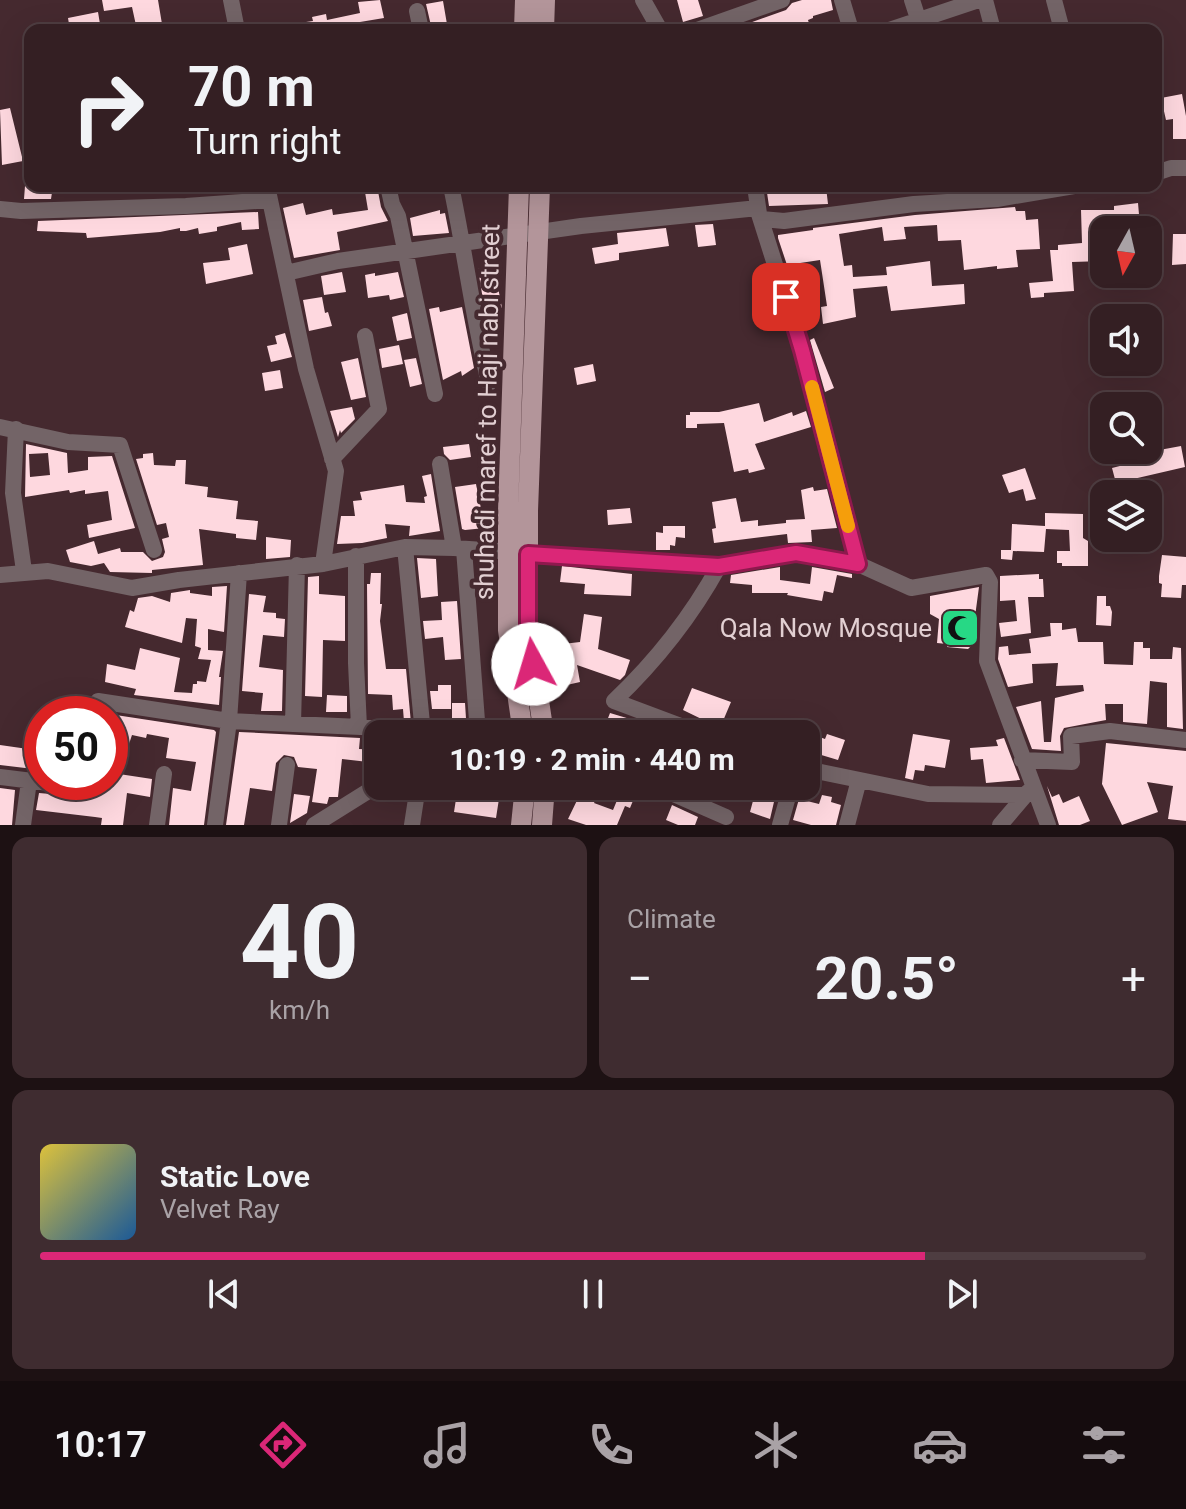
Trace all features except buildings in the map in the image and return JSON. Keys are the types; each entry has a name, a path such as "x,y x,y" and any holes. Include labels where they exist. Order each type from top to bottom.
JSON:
{"main road":[{"path":"524,24 525,0"},
{"path":"544,24 545,0"},
{"name":"shuhadi maref to Haji nabi street","path":"520,192 528,234 518,553 508,630 521,720"},
{"path":"528,234 538,192"},
{"path":"518,553 542,720"},
{"path":"521,825 524,800"},
{"path":"542,825 544,800"}],"street":[{"path":"231,0 236,24"},
{"path":"643,0 656,24"},
{"path":"714,24 782,0"},
{"path":"842,0 849,24"},
{"path":"912,0 920,24"},
{"path":"922,24 982,0 991,24"},
{"path":"1054,0 1060,24"},
{"path":"417,11 420,24"},
{"path":"1162,171 1186,168"},
{"path":"390,192 435,394"},
{"path":"452,192 475,325 489,383"},
{"path":"756,192 802,350 858,564"},
{"path":"286,273 338,261 665,216 760,213 784,221 1038,192"},
{"path":"0,209 171,207 269,193 306,369 336,471 323,564"},
{"path":"332,459 379,409 365,336"},
{"path":"24,571 8,428 68,442 120,445 154,550"},
{"path":"440,464 459,548 477,720"},
{"path":"0,575 48,571 132,588 323,564 405,547 719,566 796,553 858,564 911,588 986,575 990,582 987,661 1022,760 1029,791 1048,825"},
{"path":"405,547 422,720"},
{"path":"356,556 359,727"},
{"path":"293,724 297,565"},
{"path":"665,720 614,701 653,664 700,601 719,566"},
{"path":"215,825 229,721 239,573"},
{"path":"128,706 229,721 364,727"},
{"path":"1022,760 1072,762 1071,736 1110,731 1186,740"},
{"path":"279,825 287,765"},
{"path":"820,772 928,794 1029,791"},
{"path":"157,825 164,774"},
{"path":"0,777 24,780"},
{"path":"847,825 859,780"},
{"path":"1000,825 1029,791"},
{"path":"314,825 364,794"},
{"path":"23,825 26,800"},
{"path":"412,825 416,800"},
{"path":"687,800 726,817"},
{"path":"780,825 787,800"}],"slow traffic":[{"path":"812,387 848,526"}],"place":[{"name":"Qala Now Mosque","path":"960,628"}],"route":[{"path":"533,664 528,628 528,554 719,566 796,553 858,564 786,297"}]}
